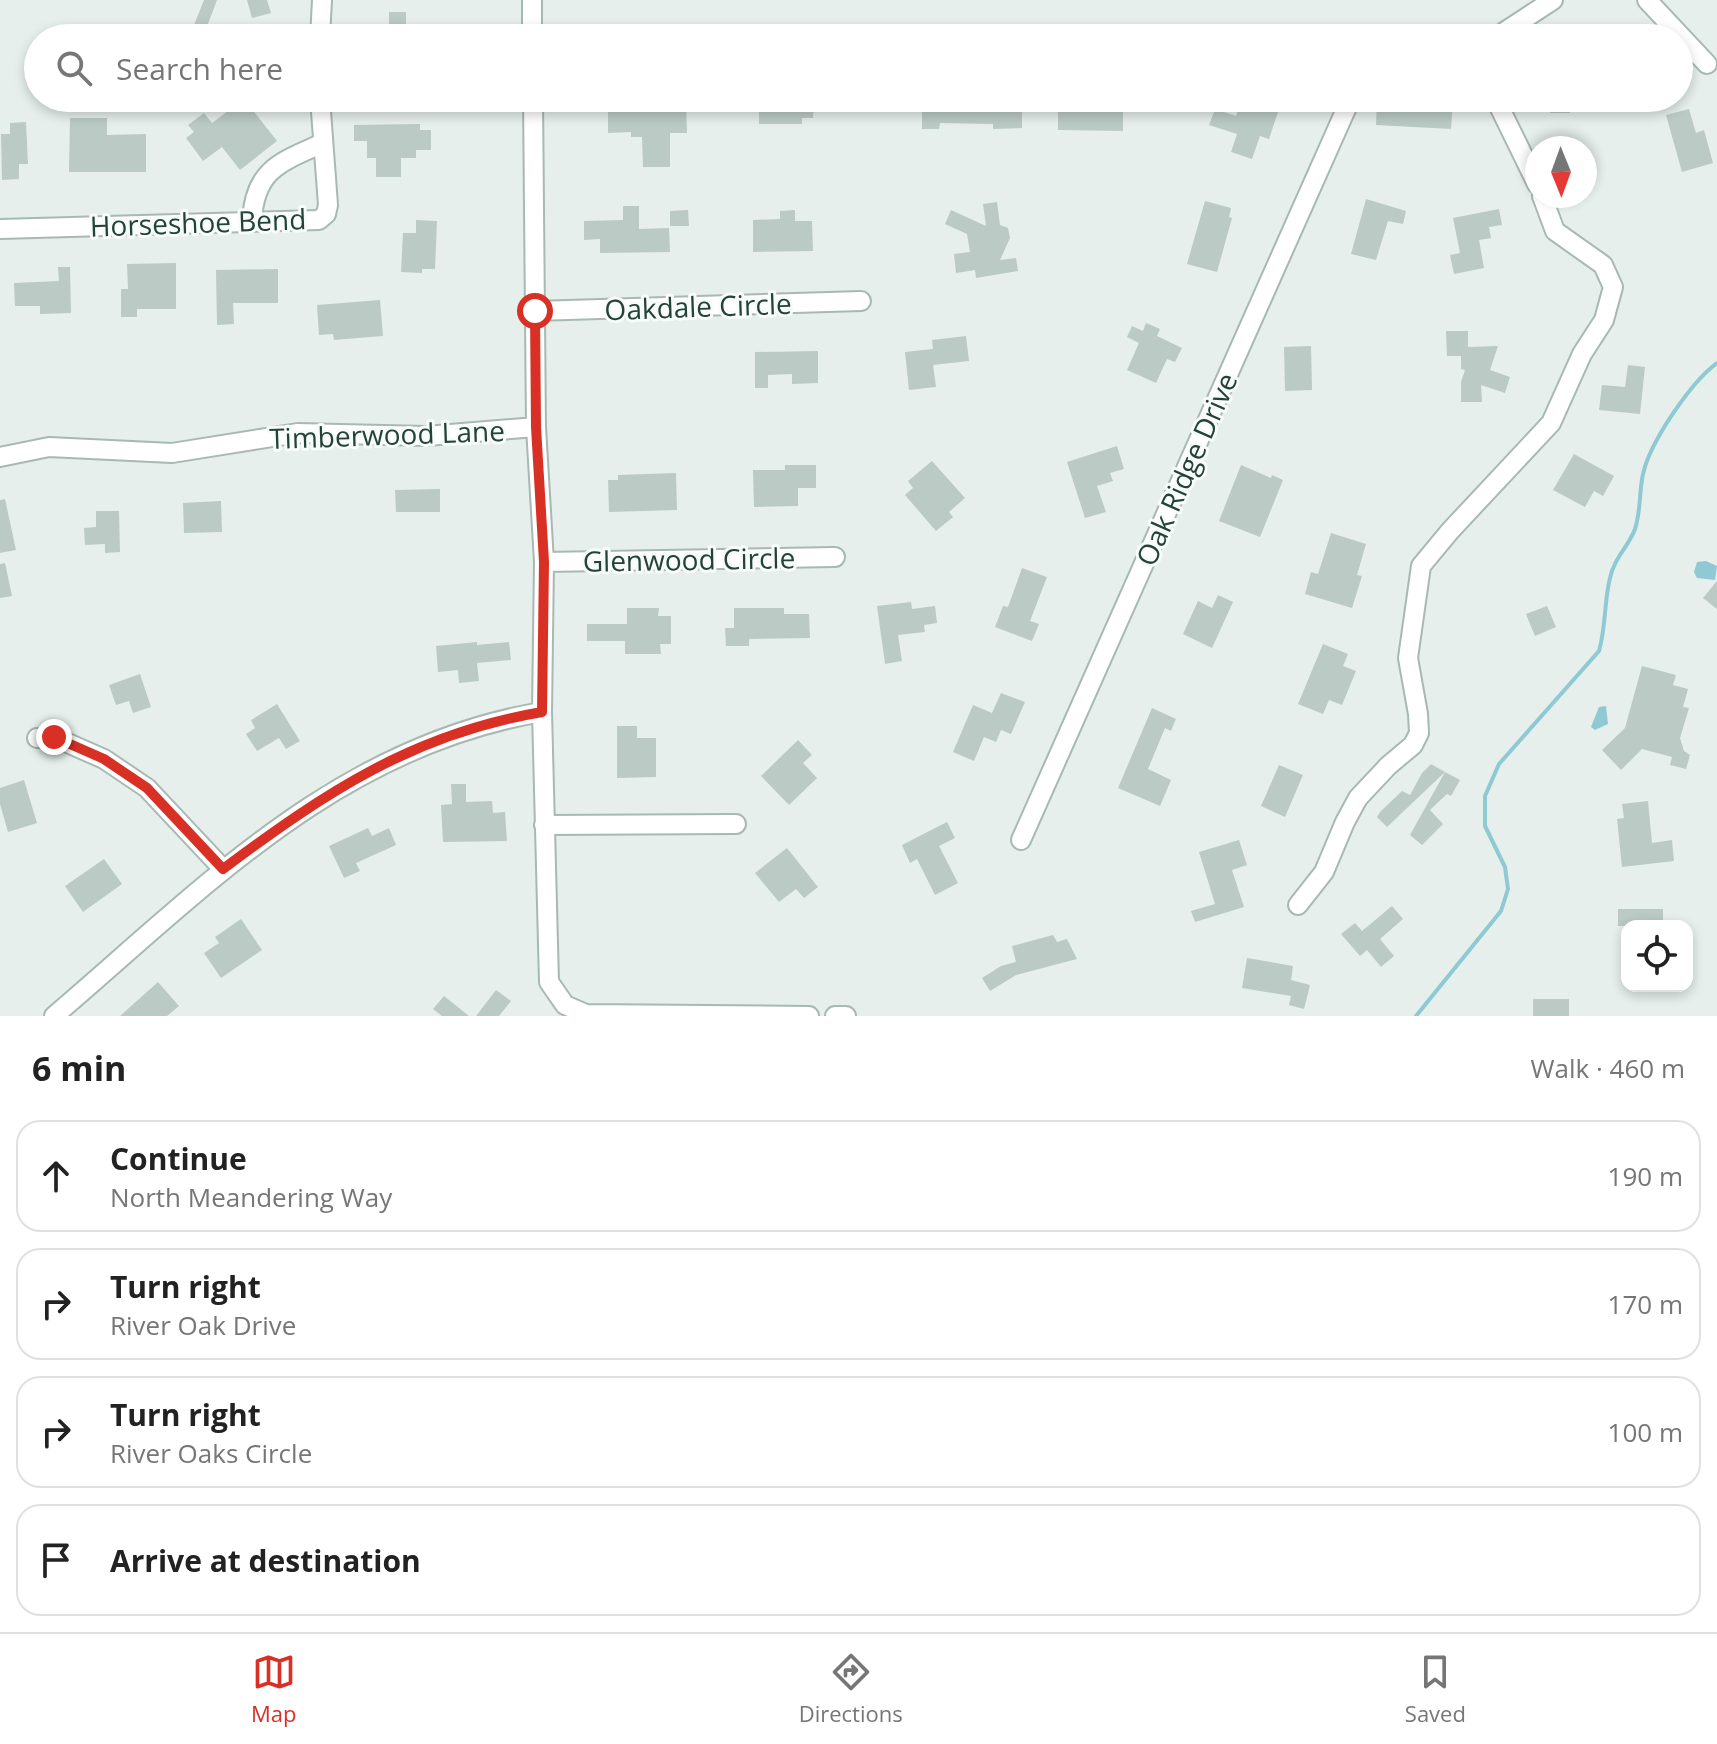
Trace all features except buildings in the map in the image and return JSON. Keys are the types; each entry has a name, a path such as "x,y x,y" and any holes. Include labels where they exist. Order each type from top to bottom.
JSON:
{"street":[{"path":"321,24 322,0"},
{"path":"532,0 532,24"},
{"path":"1516,24 1553,0"},
{"path":"1647,0 1670,24"},
{"path":"1693,49 1707,64"},
{"name":"Horseshoe Bend","path":"0,229 319,220 326,214 321,112"},
{"path":"533,112 536,427 544,562 542,712 549,982 565,1005 586,1014 809,1016"},
{"name":"Oak Ridge Drive","path":"1021,840 1345,112"},
{"path":"1502,112 1525,159"},
{"path":"252,220 253,197 261,180 291,158 323,143"},
{"path":"1298,905 1324,872 1358,798 1413,745 1419,733 1408,658 1421,566 1551,423 1582,354 1604,320 1613,287 1603,265 1555,231 1546,208"},
{"name":"Oakdale Circle","path":"535,311 861,301"},
{"name":"Timberwood Lane","path":"0,457 49,447 172,453 298,433 426,436 536,427"},
{"name":"Glenwood Circle","path":"544,562 835,557"},
{"path":"54,1016 223,869 330,792 388,760 456,732 502,718 542,712"},
{"path":"37,738 54,737 104,759 147,788 223,869"},
{"path":"544,825 736,824"},
{"path":"835,1016 846,1016"}],"water":[{"path":"1706,561 1717,566 1715,580 1697,578 1694,572 1697,562"},
{"path":"1606,706 1608,724 1595,730 1591,727 1599,707"}],"waterway":[{"path":"1416,1016 1501,911 1508,889 1505,867 1485,826 1485,796 1499,764 1599,651 1610,578 1635,529 1647,461 1684,398 1717,363"}],"route":[{"path":"54,737 104,759 147,788 223,869 330,792 388,760 456,732 502,718 542,712 544,562 536,427 535,311"}]}
